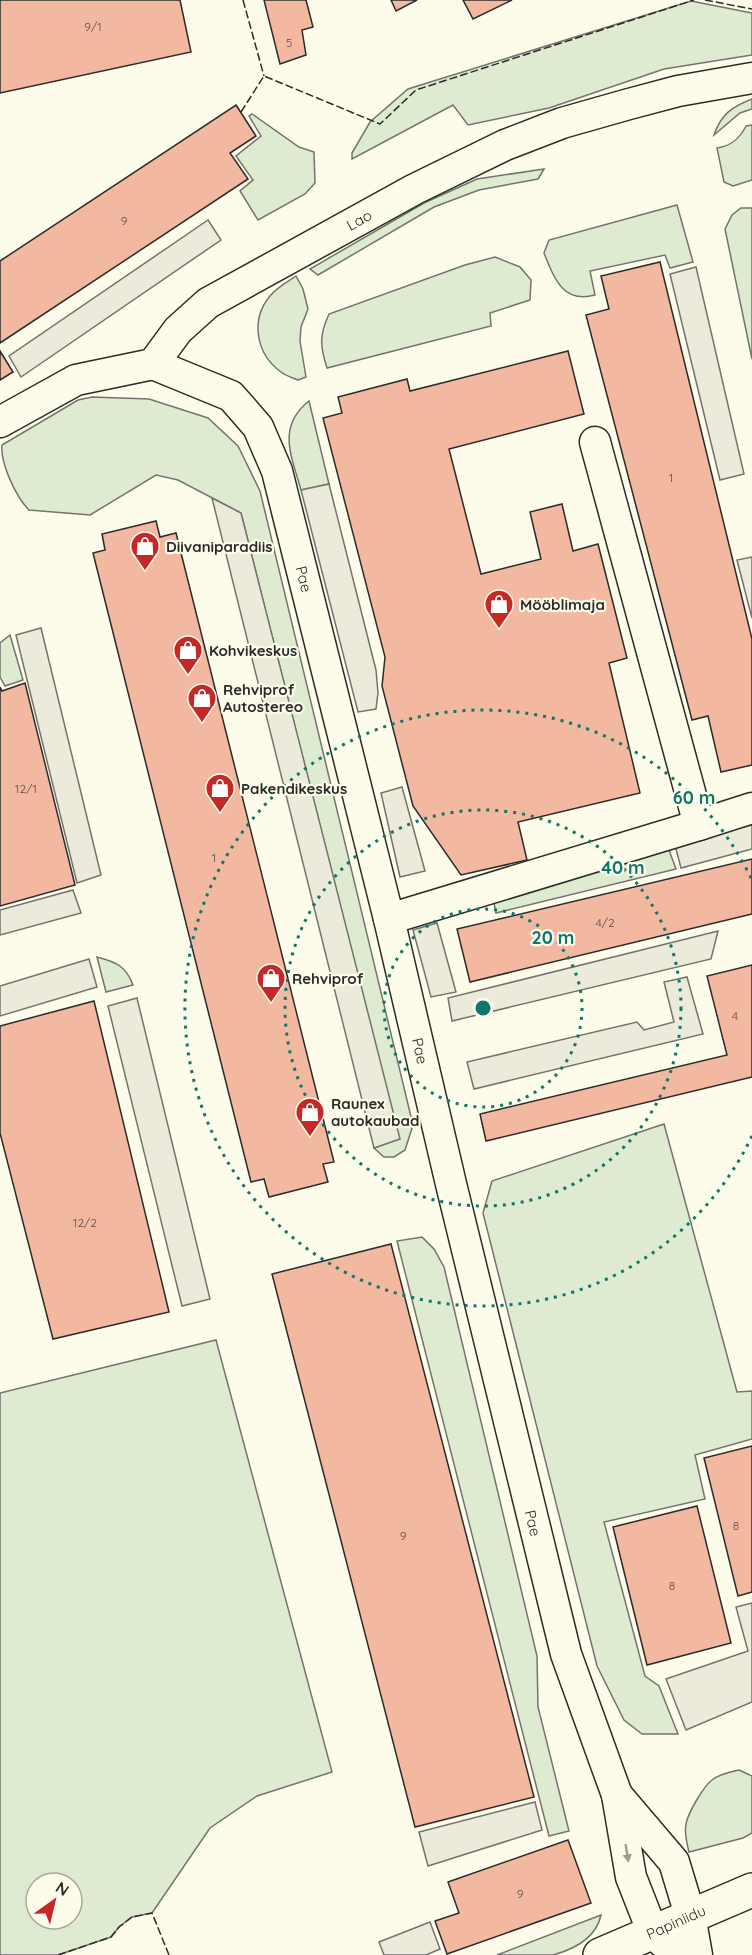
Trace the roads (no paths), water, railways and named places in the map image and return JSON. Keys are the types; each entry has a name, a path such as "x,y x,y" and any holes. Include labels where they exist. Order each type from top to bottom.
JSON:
{"main road":[{"name":"Papiniidu","path":"600,1955 752,1890"}],"street":[{"name":"Lao","path":"153,364 178,330 208,303 415,189 505,145 562,123 629,104 678,91 752,78"},
{"path":"0,422 76,380 153,364"},
{"name":"Pae","path":"153,364 231,396 258,427 277,471 389,919 566,1654 617,1795 631,1876 653,1933 677,1955"},
{"path":"595,442 699,825"},
{"path":"389,919 752,808"},
{"name":"Pae","path":"617,1795 674,1862 690,1915 697,1955"}],"place":[{"name":"Diivaniparadiis","path":"145,572"},
{"name":"Mööblimaja","path":"499,630"},
{"name":"Kohvikeskus","path":"188,676"},
{"name":"Rehviprof Autostereo","path":"202,724"},
{"name":"Pakendikeskus","path":"220,814"},
{"name":"Rehviprof","path":"271,1004"},
{"name":"Raunex autokaubad","path":"310,1138"}]}
